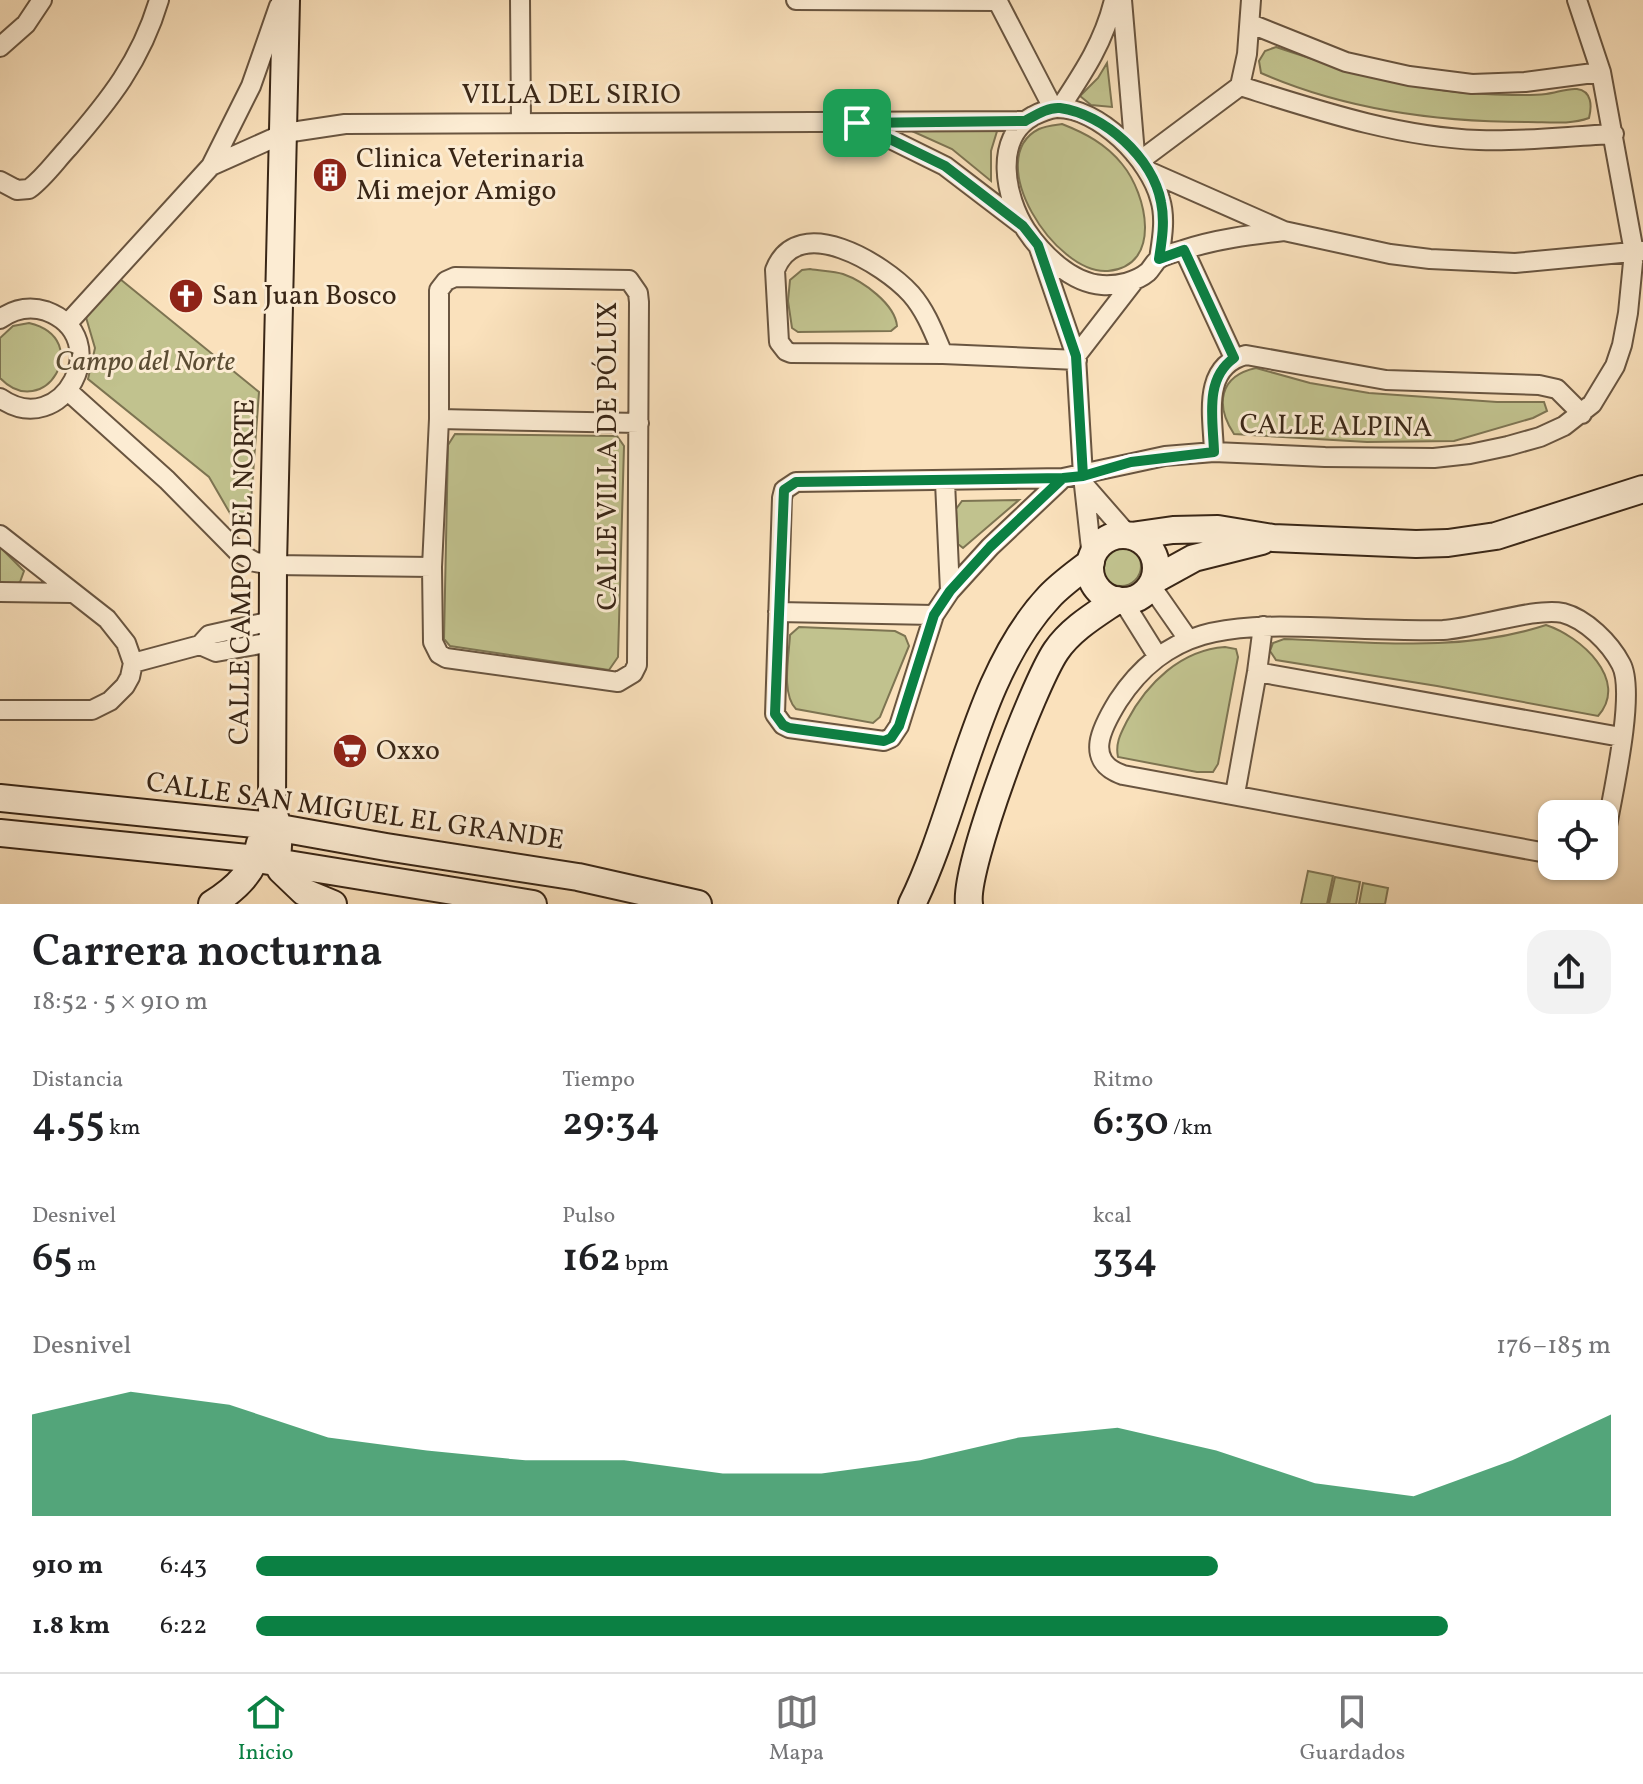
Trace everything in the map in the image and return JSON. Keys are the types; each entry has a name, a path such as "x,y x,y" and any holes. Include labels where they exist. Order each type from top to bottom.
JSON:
{"street":[{"path":"0,47 26,24 42,0"},
{"path":"0,181 17,190 29,189 76,139 104,106 140,52 159,0"},
{"path":"67,324 211,166 251,86 284,0"},
{"name":"CALLE CAMPO DEL NORTE","path":"267,861 271,821 273,565 285,133 284,0"},
{"path":"520,0 521,123"},
{"path":"796,0 997,1 1056,108 1086,116 1105,126 1142,162 1284,231 1390,254 1457,261 1515,263 1638,251"},
{"path":"1023,226 1010,193 1006,170 1008,149 1025,121 1056,108 1095,56 1114,0"},
{"path":"1122,0 1142,162 1161,200 1163,228 1159,259"},
{"path":"1142,162 1240,86 1251,24 1251,0"},
{"name":"CALLE ALPINA","path":"778,612 782,498 789,485 796,482 1063,478 1085,481 1131,462 1214,452 1434,458 1470,454 1540,437 1582,414 1604,387 1622,345 1638,251 1601,72 1577,0"},
{"path":"1251,24 1346,62 1409,76 1472,84 1525,82 1601,72"},
{"path":"1240,86 1330,114 1436,136 1479,140 1614,134"},
{"name":"VILLA DEL SIRIO","path":"285,133 345,124 1025,121"},
{"path":"857,123 945,166 1023,226 1049,257 1076,277 1100,285 1134,281"},
{"path":"211,166 285,133"},
{"path":"1077,358 1134,281 1159,259 1223,239 1284,231"},
{"path":"943,354 929,321 911,295 872,261 835,247 806,244 785,253 778,261 775,270 779,342 786,351 1077,358"},
{"path":"1038,245 1077,358 1094,583 1104,594 1120,600 1158,657"},
{"path":"1184,250 1234,358 1223,366 1215,379 1214,452"},
{"name":"CALLE VILLA DE PÓLUX","path":"455,277 629,280 638,293 639,423 637,665 627,679 618,682 446,658 439,654 433,642 432,567 439,419 437,298 446,281 455,277"},
{"path":"0,319 23,309 39,309 54,314 67,324 80,350 76,379 68,391 44,406 16,406 0,398"},
{"name":"CALLE ALPINA","path":"1234,358 1259,356 1386,380 1539,385 1557,389 1582,414"},
{"path":"68,391 167,480 238,552 255,562 273,565 432,567"},
{"path":"439,419 639,423"},
{"path":"934,615 778,612 775,714 778,720 789,728 884,741 891,738 899,726 934,615 950,591 990,547 1063,478"},
{"path":"1085,481 1130,536 1140,540 1153,553 1156,561 1152,583 1188,639"},
{"path":"945,482 950,591"},
{"path":"912,904 936,849 1003,664 1019,636 1049,597 1092,560 1096,550 1110,538 1173,530 1218,529 1273,538 1416,544 1473,541 1530,527 1643,489"},
{"path":"0,535 107,619 126,643 133,663 125,686 110,701 92,710 0,710"},
{"path":"969,904 969,883 1014,746 1047,666 1070,635 1120,600 1139,597 1152,583 1203,554 1273,538"},
{"path":"0,592 72,593"},
{"path":"1538,851 1123,775 1103,763 1099,745 1110,713 1121,696 1158,657 1188,639 1221,629 1263,626 1446,630 1542,612 1564,614 1582,622 1598,635 1621,662 1626,674 1628,687 1611,800"},
{"path":"1235,794 1263,626"},
{"path":"133,663 200,645 216,652 272,632"},
{"path":"1257,672 1621,737"},
{"name":"CALLE SAN MIGUEL EL GRANDE","path":"0,798 271,821 386,847 578,877 698,904"},
{"path":"0,833 267,861 533,904"},
{"path":"212,904 267,861"},
{"path":"267,861 304,892 333,904"}],"green space":[{"path":"1276,47 1353,71 1432,89 1516,95 1582,90 1590,104 1589,118 1559,123 1460,119 1358,104 1325,96 1261,73 1259,61 1265,51"},
{"path":"1107,63 1112,107 1091,105 1080,96 1098,78"},
{"path":"1062,124 1102,145 1131,177 1143,210 1145,227 1137,256 1125,266 1108,271 1087,267 1067,255 1032,212 1021,188 1018,164 1023,144 1039,129"},
{"path":"903,127 998,128 991,151 991,181 952,149"},
{"path":"802,270 843,274 860,282 877,294 891,310 897,326 891,331 798,332 792,328 788,301 790,280"},
{"name":"Campo del Norte","path":"120,279 259,392 251,502 246,513 231,515 209,477 88,379 95,348 85,314"},
{"path":"29,323 49,332 59,345 61,360 56,374 46,385 33,391 17,390 0,378 0,338 13,326"},
{"path":"1256,368 1310,383 1369,393 1497,402 1544,402 1547,411 1454,441 1367,442 1234,434 1224,413 1224,393 1234,378"},
{"path":"455,434 617,436 624,446 618,657 609,670 450,646 444,639 448,445"},
{"path":"1019,500 963,548 958,544 956,509 962,501"},
{"path":"1121,546 1135,552 1141,566 1135,580 1121,586 1107,580 1101,566 1107,552"},
{"path":"0,547 24,571 20,582 6,589 0,588"},
{"path":"1546,625 1586,649 1605,674 1608,688 1606,702 1598,716 1276,660 1270,651 1273,643 1284,639 1449,643 1514,634"},
{"path":"799,627 895,631 905,636 909,646 880,717 873,723 796,709 791,702 787,674 790,635"},
{"path":"1225,647 1236,649 1238,657 1218,764 1213,772 1197,772 1118,757 1118,743 1123,730 1135,707 1155,682 1194,654"},
{"path":"1308,871 1333,876 1327,904 1301,904"},
{"path":"1335,877 1360,882 1356,904 1329,904"},
{"path":"1363,883 1388,888 1385,904 1359,904"}],"place":[{"name":"Clinica Veterinaria Mi mejor Amigo","path":"330,175"},
{"name":"San Juan Bosco","path":"186,296"},
{"name":"Oxxo","path":"350,751"}],"route":[{"path":"857,123 945,166 1023,226 1038,245 1076,356 1083,476 1063,478 990,547 950,591 934,615 899,726 895,734 884,741 789,728 775,714 784,490 796,482 1063,478 1083,476 1165,456 1214,452 1215,379 1223,366 1234,358 1184,250 1159,259 1163,219 1161,200 1153,180 1141,160 1105,126 1060,108 1043,111 1025,121 857,123"}]}
